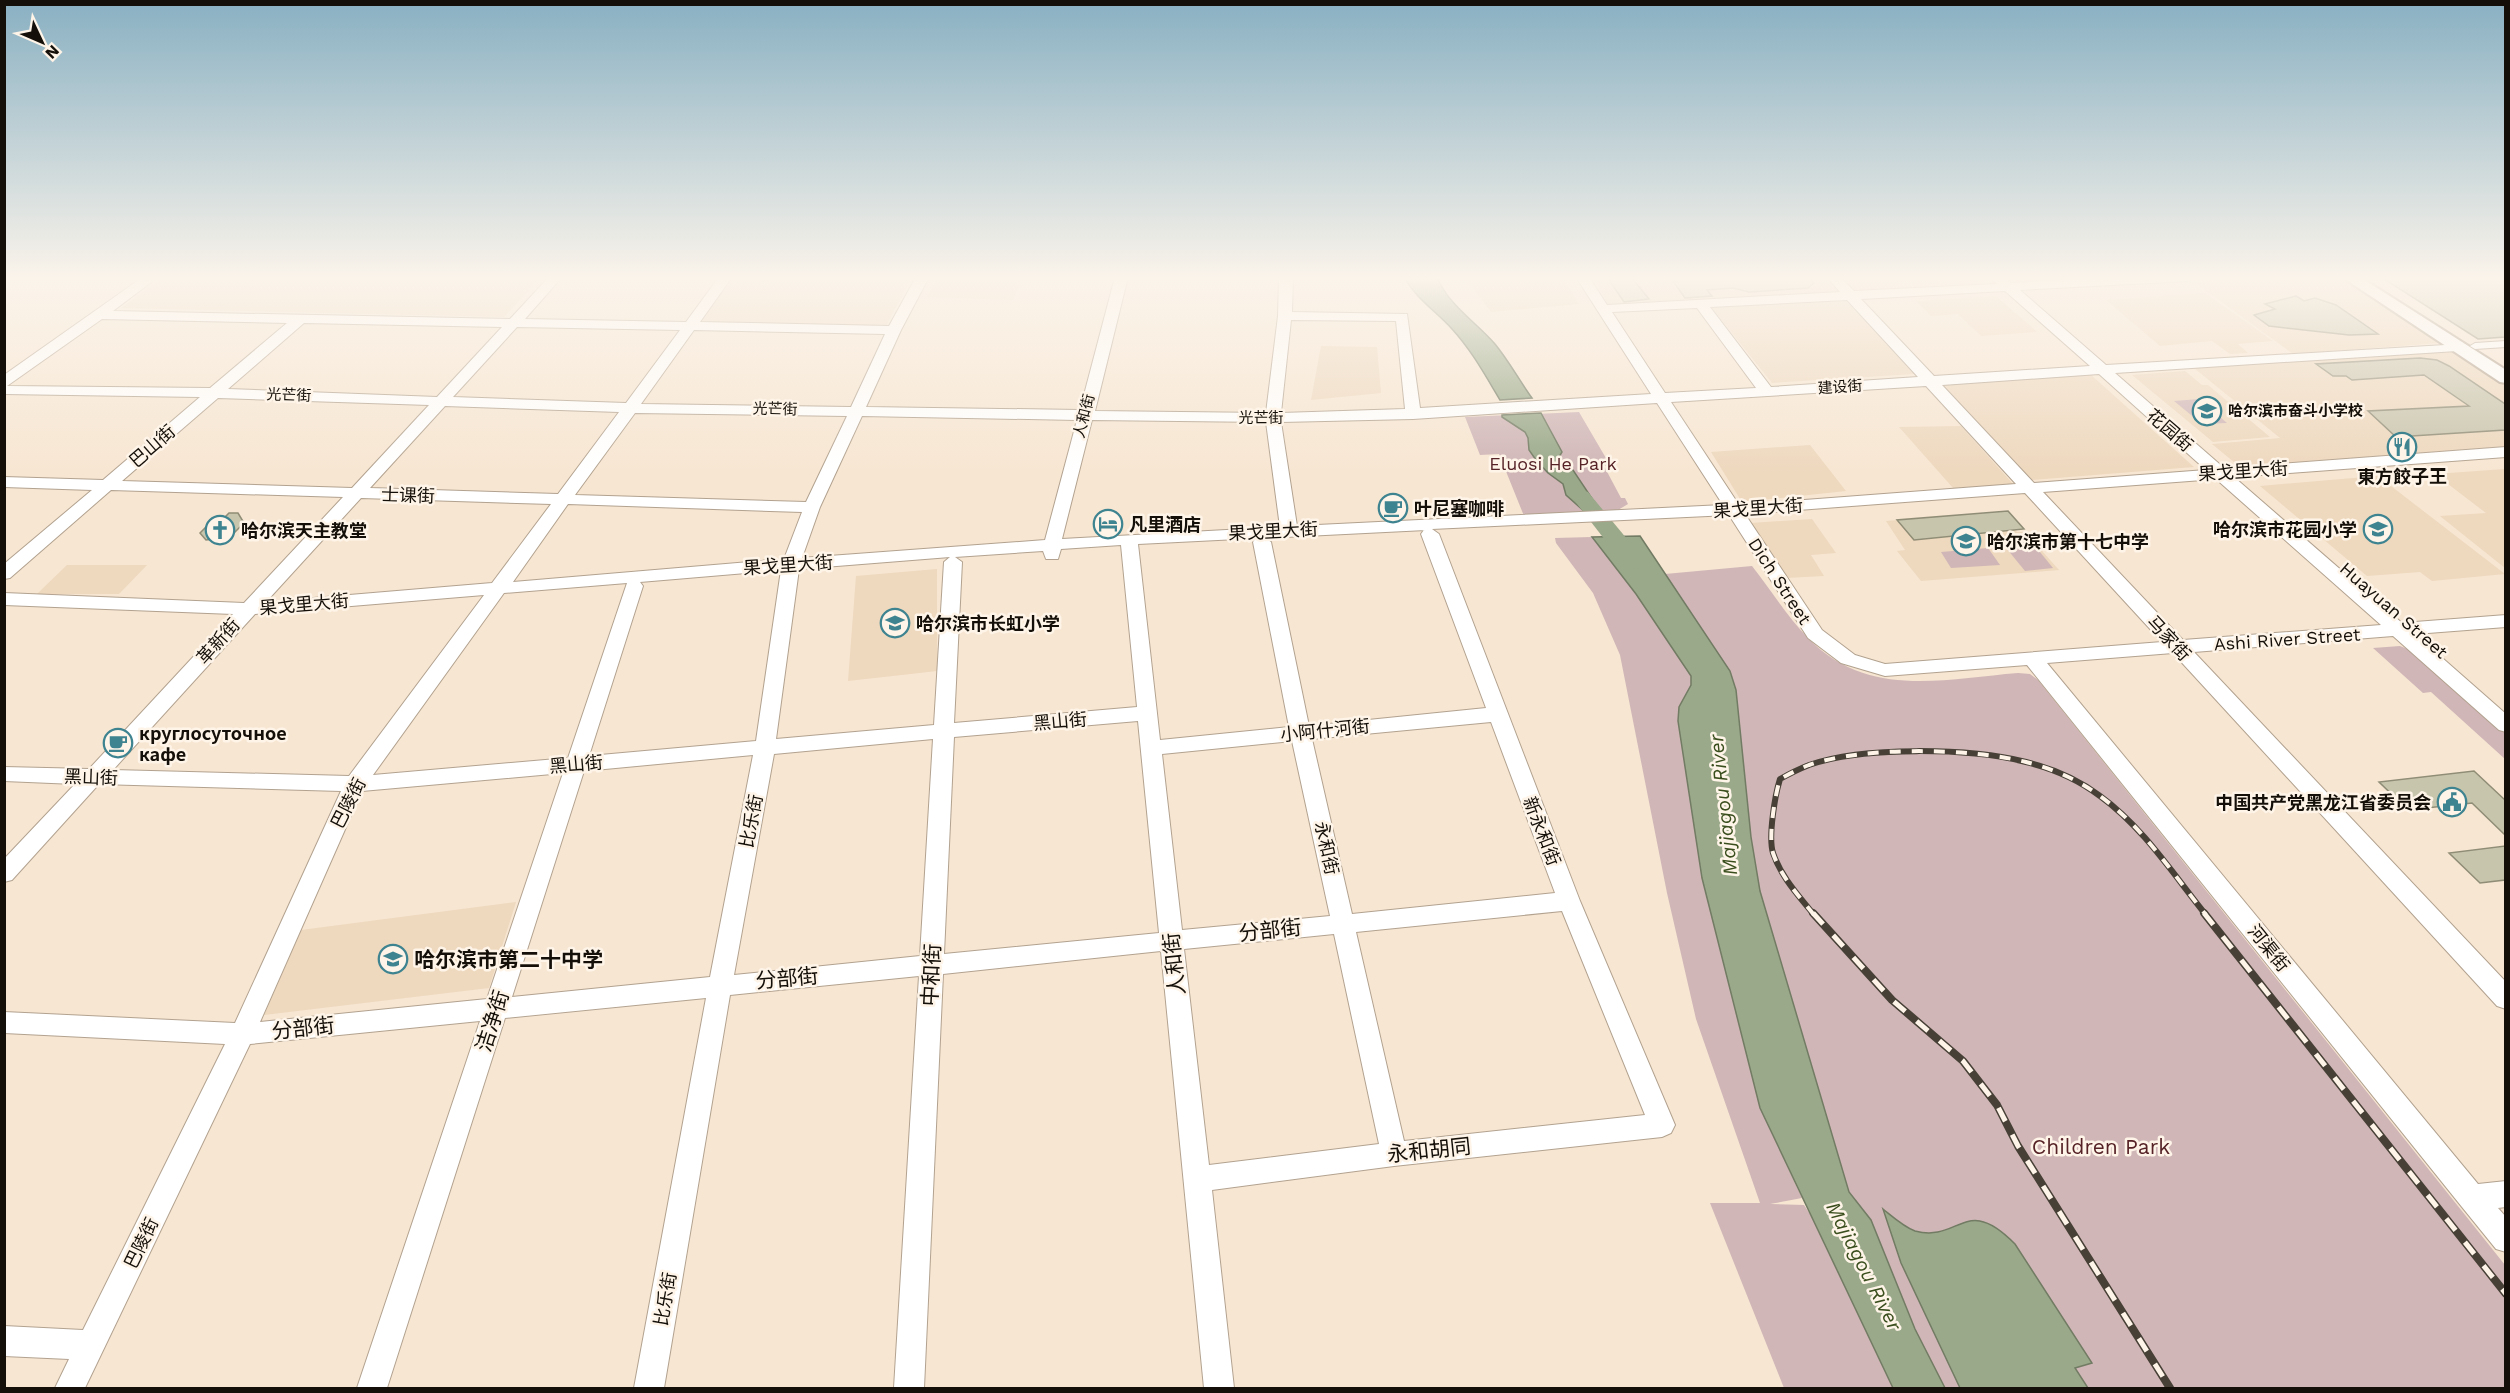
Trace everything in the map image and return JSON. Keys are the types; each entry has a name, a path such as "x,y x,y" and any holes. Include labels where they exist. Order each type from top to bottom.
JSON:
{"main road":[{"path":"2449,342 2505,378"},
{"path":"2469,342 2505,366"}],"street":[{"path":"4,382 61,342"},
{"name":"巴山街","path":"4,574 273,342"},
{"name":"革新街","path":"4,874 496,342"},
{"name":"巴陵街","path":"70,1389 242,1034 355,784 678,342"},
{"name":"比乐街","path":"649,1389 720,984 765,747 790,569 812,507 888,342"},
{"name":"人和街","path":"1052,550 1104,342"},
{"path":"1282,342 1273,418 1289,530"},
{"path":"1405,342 1413,414"},
{"name":"Dich Street","path":"1623,342 1815,634 1848,659 1885,670 2032,658"},
{"path":"1730,342 1767,392"},
{"name":"马家街","path":"1893,342 2505,999"},
{"name":"花园街","path":"2078,342 2406,629 2505,725"},
{"path":"2475,346 2505,344"},
{"name":"建设街","path":"1546,406 2457,347"},
{"name":"光芒街","path":"4,390 214,393 630,408 857,410 1084,417 1273,418 1413,414 1546,406"},
{"name":"果戈里大街","path":"4,608 245,612 1129,545 1289,530 1532,524 1735,514 2231,476 2505,452"},
{"name":"果戈里大街","path":"2231,476 2505,460"},
{"name":"士课街","path":"4,482 812,507"},
{"name":"果戈里大街","path":"1129,545 1262,542 1430,534 1532,524"},
{"name":"新永和街","path":"1430,534 1569,901 1662,1125"},
{"name":"永和街","path":"1262,542 1284,658 1394,1154"},
{"name":"人和街","path":"1129,545 1219,1389"},
{"name":"果戈里大街","path":"495,592 634,586 790,569 953,562 1052,550"},
{"name":"中和街","path":"909,1389 953,562"},
{"name":"洁净街","path":"372,1389 634,586"},
{"name":"果戈里大街","path":"4,599 245,612"},
{"name":"Ashi River Street","path":"2032,658 2505,621"},
{"name":"Huayuan Street","path":"2406,629 2505,708"},
{"name":"河渠街","path":"2032,658 2505,1239"},
{"name":"黑山街","path":"4,774 355,784 1147,713"},
{"name":"小阿什河街","path":"1151,748 1498,714"},
{"name":"分部街","path":"4,1022 242,1034 720,984 1569,901"},
{"name":"永和胡同","path":"1197,1179 1394,1154 1662,1125"},
{"path":"2472,1198 2505,1194"},
{"path":"4,1341 92,1346"}],"shaded area":[{"path":"1739,342 1884,342 1914,374 1772,383"},
{"path":"2155,342 2202,342 2160,346"},
{"path":"2213,342 2261,342 2238,344 2248,353 2230,354"},
{"path":"2277,342 2441,343 2293,354"},
{"path":"1321,346 1377,347 1381,393 1311,400"},
{"path":"2454,350 2505,384 2505,447 2240,467 2212,444 2280,438 2194,368"},
{"name":"哈尔滨市奋斗小学校","path":"2185,371 2202,385 2208,385 2270,437 2213,442 2132,375"},
{"path":"2090,374 2194,467 2031,480 1940,385"},
{"path":"1961,426 2013,484 1954,489 1899,427"},
{"path":"1810,445 1846,491 1742,502 1711,452"},
{"path":"2506,469 2505,568 2440,516 2486,513 2435,474"},
{"name":"哈尔滨市花园小学","path":"2378,476 2505,574 2432,581 2420,572 2367,576 2260,486"},
{"name":"哈尔滨市第十七中学","path":"1998,512 2017,532 2025,532 2059,570 1921,581 1897,551 1905,550 1886,521"},
{"path":"1812,519 1836,553 1811,555 1824,576 1786,578 1751,523"},
{"path":"67,565 147,565 119,594 37,594"},
{"name":"哈尔滨市长虹小学","path":"937,569 937,671 848,681 856,576"},
{"name":"哈尔滨市第二十中学","path":"516,902 489,988 264,1015 301,930"}],"green space":[{"path":"2199,399 2227,423 2202,424 2174,401"},
{"name":"Eluosi He Park","path":"1579,412 1610,465 1604,466 1621,498 1625,498 1628,504 1618,510 1524,516 1499,454 1480,455 1465,417"},
{"path":"2027,536 2053,568 2025,571 1998,538"},
{"path":"1592,537 1636,594 1691,676 1691,685 1679,707 1760,1108 1802,1198 1770,1204 1804,1205 1893,1388 1784,1388 1710,1203 1760,1203 1696,1019 1667,893 1620,655 1593,593 1556,543 1555,538"},
{"path":"1988,548 2000,565 1951,568 1941,552"},
{"name":"Children Park","path":"1752,566 1809,639 1832,658 1856,670 1881,678 1908,681 1962,679 2018,673 2030,674 2038,680 2505,1265 2505,1388 1945,1388 1915,1329 1871,1220 1849,1192 1760,891 1751,837 1736,690 1730,671 1665,574"},
{"path":"2400,646 2415,652 2505,732 2505,759 2431,692 2423,693 2373,648"}],"water":[{"path":"1463,342 1493,342 1532,398 1500,400"},
{"path":"1541,413 1562,452 1559,457 1560,463 1573,470 1601,512 1585,512 1566,495 1563,484 1548,473 1529,450 1525,432 1502,417 1502,415"},
{"path":"1640,536 1730,671 1736,690 1751,837 1760,891 1849,1192 1871,1220 1915,1329 1945,1388 1893,1388 1760,1108 1702,878 1678,721 1679,707 1691,685 1691,676 1636,594 1592,537"},
{"path":"1883,1209 1915,1231 1930,1233 1943,1231 1973,1221 1985,1222 1998,1229 2015,1244 2092,1363 2075,1368 2088,1388 1960,1388 1901,1263"}],"building":[{"path":"2420,358 2437,360 2449,366 2505,404 2505,430 2396,437 2368,411 2469,406 2424,375 2352,380 2346,376 2333,376 2316,364"},
{"path":"2008,511 2024,529 1914,540 1897,520"},
{"name":"哈尔滨天主教堂","path":"229,513 238,513 244,523 230,537 206,540 200,533 211,522 224,518"},
{"name":"中国共产党黑龙江省委员会","path":"2474,771 2505,800 2505,835 2472,803 2408,810 2379,782"},
{"name":"中国共产党黑龙江省委员会","path":"2505,846 2505,880 2480,883 2449,853"}],"waterway":[{"name":"Majiagou River","path":"1581,496 1634,562"}],"railway":[{"path":"1814,915 1786,878 1773,853 1774,805 1780,779 1809,765 1832,759 1887,752 1917,751 2003,757 2055,771 2083,785 2116,808 2144,836 2206,915"},
{"path":"1813,913 1892,1000 1963,1061 1997,1105 2018,1146 2170,1388"},
{"path":"2204,913 2506,1294"}],"place":[{"name":"哈尔滨市奋斗小学校","path":"2207,411"},
{"name":"東方餃子王","path":"2402,447"},
{"name":"叶尼塞咖啡","path":"1393,508"},
{"name":"凡里酒店","path":"1108,524"},
{"name":"哈尔滨市花园小学","path":"2378,529"},
{"name":"哈尔滨天主教堂","path":"220,530"},
{"name":"哈尔滨市第十七中学","path":"1966,541"},
{"name":"哈尔滨市长虹小学","path":"895,623"},
{"name":"круглосуточное кафе","path":"118,743"},
{"name":"中国共产党黑龙江省委员会","path":"2452,802"},
{"name":"哈尔滨市第二十中学","path":"393,959"}]}
